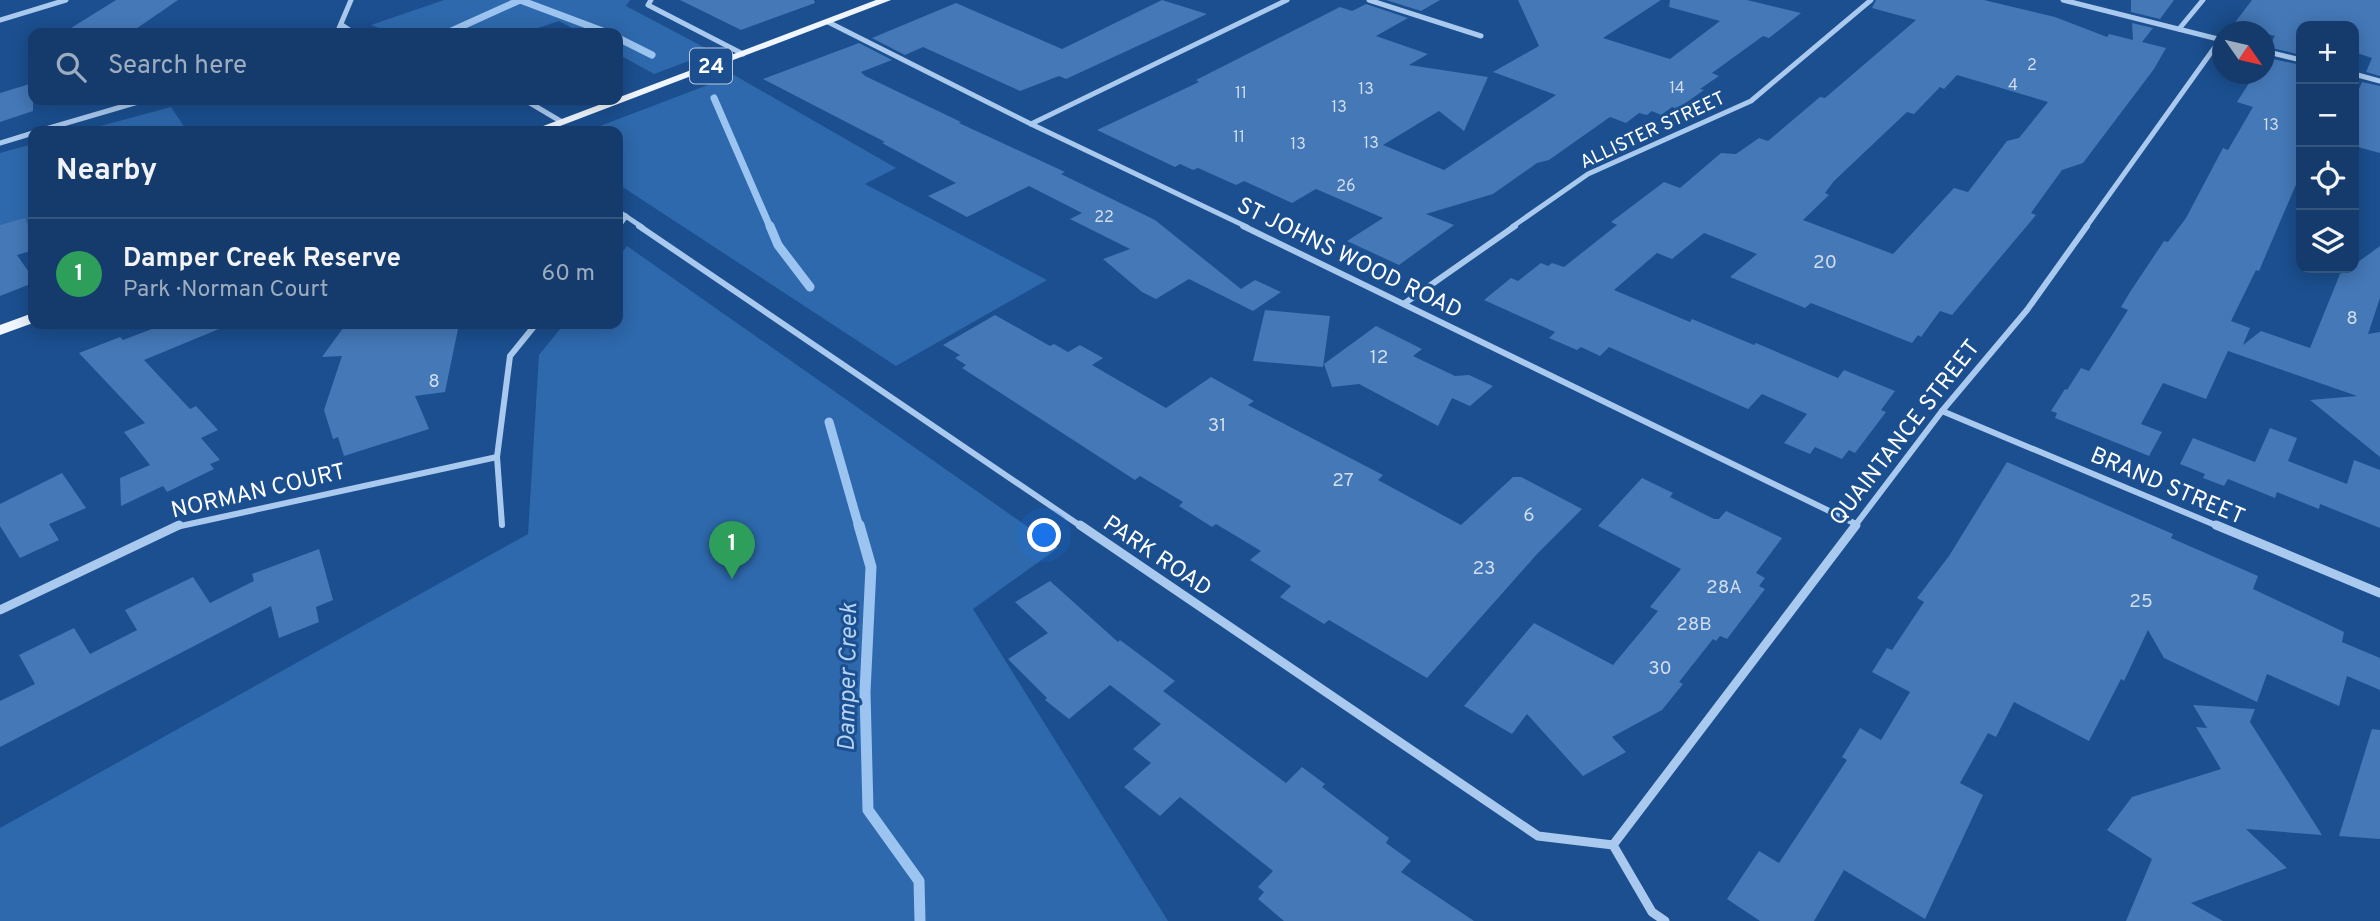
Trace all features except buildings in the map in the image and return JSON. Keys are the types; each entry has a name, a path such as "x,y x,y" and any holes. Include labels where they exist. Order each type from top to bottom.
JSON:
{"main road":[{"name":"24","path":"623,97 886,0"},
{"name":"24","path":"549,126 601,105"},
{"path":"0,330 28,320"}],"street":[{"path":"0,20 66,0"},
{"path":"340,28 351,0"},
{"path":"651,0 648,5 743,54"},
{"path":"1031,124 1287,0"},
{"path":"1369,0 1481,36"},
{"name":"ALLISTER STREET","path":"1405,303 1588,174 1751,101 1871,0"},
{"path":"2063,0 2212,38"},
{"path":"2179,29 2203,0"},
{"name":"ST JOHNS WOOD ROAD","path":"828,22 1031,124 1856,524"},
{"path":"342,25 346,28"},
{"name":"QUAINTANCE STREET","path":"1613,845 1942,411 2027,310 2212,53"},
{"path":"2275,54 2296,59"},
{"path":"2359,75 2380,80"},
{"path":"56,126 128,105"},
{"path":"534,105 562,121"},
{"path":"0,143 28,135"},
{"name":"PARK ROAD","path":"623,214 1538,836 1613,845"},
{"path":"623,220 626,216"},
{"path":"502,525 497,457 510,356 532,329"},
{"name":"BRAND STREET","path":"1942,411 2380,593"},
{"name":"NORMAN COURT","path":"0,610 181,524 497,457"},
{"path":"1613,845 1652,912 1665,921"}],"shaded area":[{"path":"444,0 630,0 626,6 713,52 654,74 623,57 623,28 572,28 559,21 538,28 379,28 371,25"},
{"path":"734,75 896,168 865,184 1047,280 896,366 623,187 623,126 600,126"},
{"path":"171,107 184,126 101,126"},
{"path":"28,145 28,252 0,260 0,153"},
{"path":"627,246 1058,548 973,609 1168,921 0,921 0,828 528,534 539,355 560,329 623,329 623,251"}],"waterway":[{"name":"Damper Creek","path":"458,28 520,0 595,28"},
{"name":"Damper Creek","path":"623,40 652,55"},
{"name":"Damper Creek","path":"714,98 770,227"},
{"name":"Damper Creek","path":"770,226 778,245 810,287"},
{"name":"Damper Creek","path":"829,422 859,527"},
{"name":"Damper Creek","path":"859,525 871,567 865,692 868,810 919,881 920,921"}],"place":[{"name":"Damper Creek Reserve","path":"732,579"}]}
